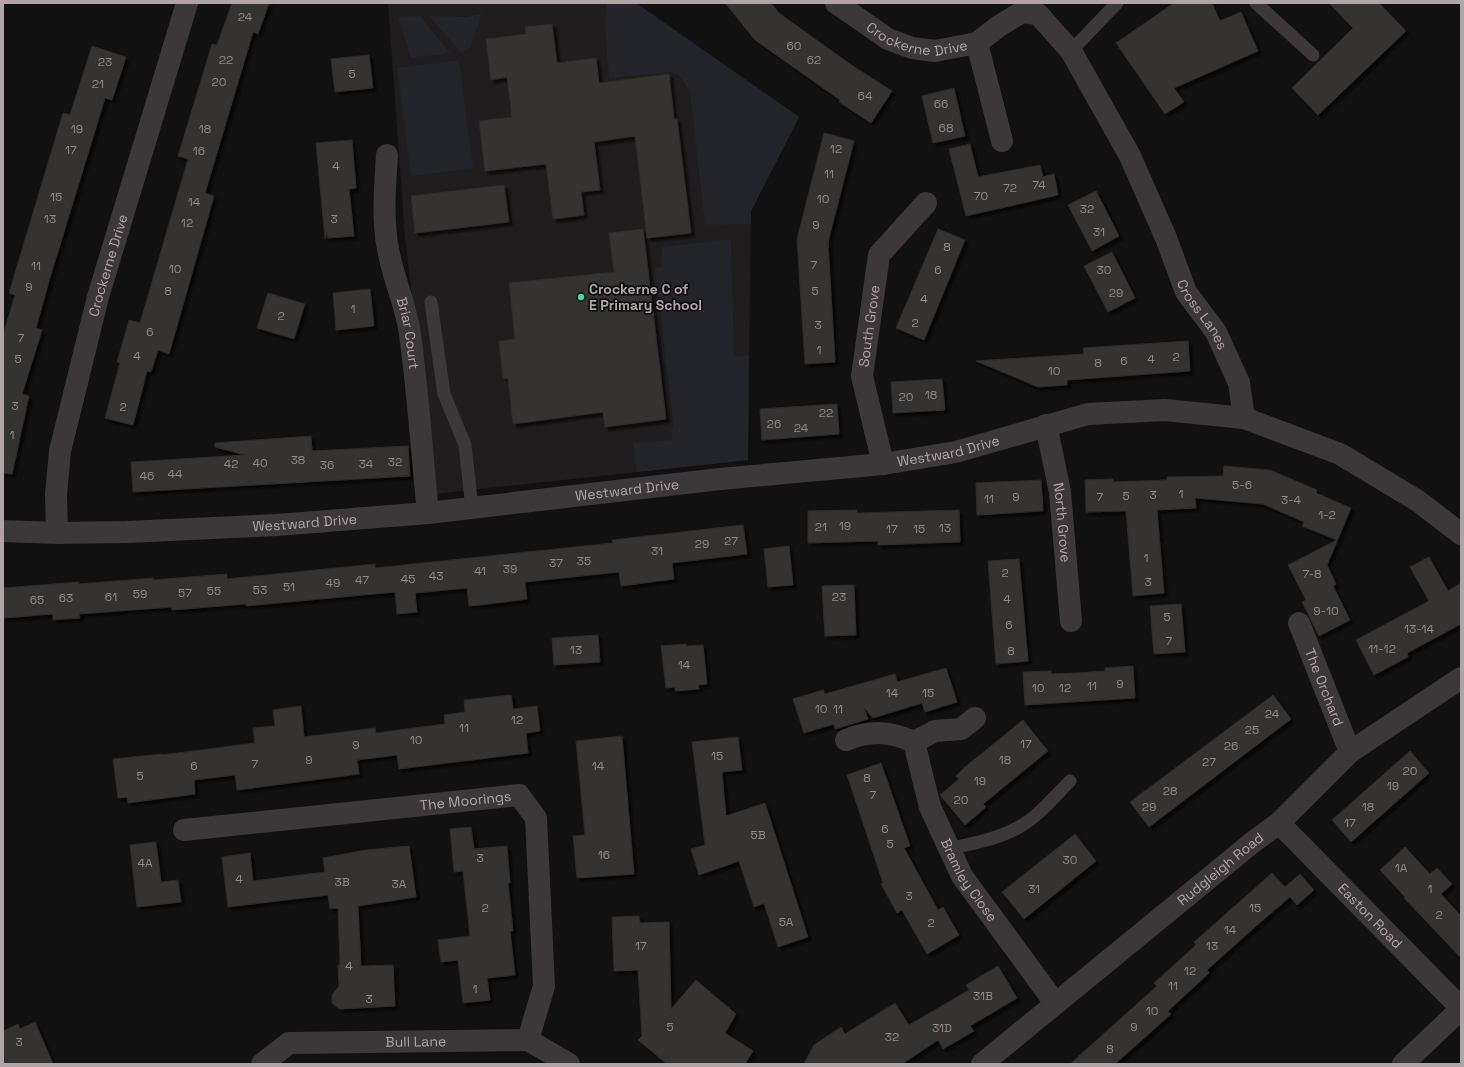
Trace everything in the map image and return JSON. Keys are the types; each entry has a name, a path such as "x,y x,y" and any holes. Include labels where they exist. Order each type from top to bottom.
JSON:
{"street":[{"name":"Crockerne Drive","path":"57,533 56,494 60,451 98,297 187,3"},
{"name":"Crockerne Drive","path":"836,3 888,39 912,48 935,51 978,43 1022,8"},
{"name":"Cross Lanes","path":"1022,8 1038,14 1071,51 1130,156 1166,238 1186,292 1216,332 1239,383 1244,418"},
{"path":"978,43 1002,140"},
{"name":"Briar Court","path":"387,155 384,194 385,229 393,272 404,303 410,334 428,513"},
{"name":"South Grove","path":"883,464 862,376 879,255 926,203"},
{"name":"Westward Drive","path":"3,530 57,533 277,525 428,513 720,479 883,464 956,452 1088,414 1165,410 1244,418"},
{"path":"1244,418 1340,454 1418,501 1461,534"},
{"name":"North Grove","path":"1046,425 1060,492 1071,622"},
{"name":"The Orchard","path":"1299,623 1350,752"},
{"name":"Rudgleigh Road","path":"982,1064 1252,842 1279,822 1350,752 1461,678"},
{"path":"846,740 861,734 872,732 898,735 914,742 935,731 961,729 975,718"},
{"name":"Bramley Close","path":"914,742 930,808 962,876 1055,1003"},
{"name":"The Moorings","path":"184,830 519,795 536,818 544,986 528,1040"},
{"name":"Easton Road","path":"1279,822 1461,1009"},
{"path":"1403,1064 1461,1009"},
{"path":"528,1040 569,1064"},
{"name":"Bull Lane","path":"262,1064 289,1044 528,1040"}],"lane":[{"path":"1071,51 1117,3"},
{"path":"1256,3 1313,55"},
{"path":"431,302 444,394 465,445 472,508"},
{"path":"948,849 988,839 1019,827 1040,811 1070,781"}],"shaded area":[{"name":"Crockerne C of E Primary School","path":"388,3 636,3 799,117 751,211 748,460 435,494 405,238"},
{"path":"607,3 636,3 799,117 751,211 751,224 705,225 690,92 680,76 671,72 609,78 605,22"},
{"path":"482,14 470,47 462,53 429,16 466,17"},
{"path":"420,16 450,53 411,58 398,17"},
{"path":"459,60 473,168 411,176 397,68"},
{"path":"731,239 734,357 749,355 748,460 637,472 633,443 672,440 671,429 674,428 655,268 661,267 662,247"}],"building":[{"path":"232,3 269,3 258,34 253,32 205,193 214,196 169,354 158,350 151,372 147,371 133,425 105,418 120,363 117,362 129,320 140,323 188,159 178,156 212,44 217,45"},
{"path":"725,3 771,3 779,13 850,64 892,91 871,123 839,102 840,100 755,40"},
{"path":"1174,3 1212,3 1220,21 1241,12 1258,51 1174,88 1184,102 1165,114 1116,43"},
{"path":"1329,3 1379,3 1406,31 1318,115 1292,88 1353,28"},
{"path":"552,24 557,63 596,58 599,83 669,74 674,119 677,119 691,233 647,238 635,136 594,142 600,190 581,192 584,215 553,219 546,164 485,171 479,121 512,117 507,77 491,80 486,39 526,34 525,27"},
{"path":"92,46 126,57 112,100 105,98 49,281 36,328 42,330 22,394 29,396 12,474 3,473 3,335 15,295 9,293 63,113 70,115"},
{"path":"369,55 373,88 335,92 331,59"},
{"path":"954,88 965,136 933,143 922,96"},
{"path":"824,133 854,141 828,242 835,362 805,364 797,239"},
{"path":"352,140 356,188 349,189 354,236 328,238 327,232 325,239 316,143"},
{"path":"970,144 978,177 1040,165 1043,177 1054,174 1058,195 966,216 949,149"},
{"path":"504,185 509,222 415,233 411,196"},
{"path":"1096,191 1119,236 1092,251 1068,205"},
{"path":"643,229 666,419 605,427 603,412 513,424 508,378 503,379 499,341 515,339 509,283 614,272 609,233"},
{"path":"938,229 965,240 924,340 896,328"},
{"path":"1112,252 1135,298 1108,312 1084,266"},
{"path":"370,289 374,326 336,330 333,293"},
{"path":"268,293 305,304 294,339 257,328"},
{"path":"1188,341 1190,371 1067,380 1067,385 1038,387 976,361 1084,354 1083,348"},
{"path":"942,379 945,410 893,413 891,382"},
{"path":"837,404 839,434 762,440 760,409"},
{"path":"311,436 312,451 408,446 410,476 133,492 131,462 245,455 215,447 215,443"},
{"path":"1224,466 1270,470 1317,490 1316,493 1351,508 1327,565 1336,584 1333,586 1350,620 1319,636 1302,602 1306,600 1288,565 1337,540 1302,526 1304,522 1263,504 1195,498 1196,508 1157,510 1164,593 1133,596 1126,511 1086,512 1085,480 1113,479 1113,482 1167,480 1167,477 1223,476"},
{"path":"1041,480 1043,511 977,515 976,483"},
{"path":"857,510 857,513 959,510 960,542 878,545 878,541 808,543 808,511"},
{"path":"743,525 747,554 672,563 674,579 621,586 619,572 525,582 527,599 489,604 469,606 467,588 415,593 417,612 397,614 395,592 246,606 246,604 172,610 172,607 79,614 80,618 53,620 53,614 3,618 3,588 153,578 153,580 227,574 227,579 375,564 375,568 613,543 612,540"},
{"path":"789,546 793,585 768,587 764,549"},
{"path":"1429,557 1448,591 1461,583 1461,624 1407,653 1408,657 1374,675 1356,640 1429,601 1410,567"},
{"path":"1019,559 1028,661 996,664 988,561"},
{"path":"854,585 856,635 825,636 822,586"},
{"path":"1181,604 1185,652 1154,654 1150,606"},
{"path":"598,635 600,662 554,665 552,638"},
{"path":"686,644 687,646 703,645 707,684 698,685 699,689 675,691 675,687 666,688 661,646"},
{"path":"1133,666 1135,698 1025,705 1023,672 1051,671 1051,674 1077,673 1105,671 1105,668"},
{"path":"946,668 957,702 925,712 922,703 873,718 864,708 868,719 835,729 834,724 804,733 793,699 823,690 825,694 895,674 897,682"},
{"path":"511,695 513,709 537,706 540,731 526,733 528,753 399,769 397,755 357,760 359,774 237,790 235,775 194,780 195,794 128,803 127,797 118,798 113,759 162,755 255,743 253,728 275,726 273,710 301,706 304,737 375,728 376,733 445,724 444,715 465,712 464,700"},
{"path":"1273,695 1291,719 1149,827 1130,802"},
{"path":"1023,720 1048,751 983,804 986,807 965,825 940,795 959,779 956,776 965,767"},
{"path":"622,736 634,874 577,878 573,836 585,835 576,741"},
{"path":"738,737 742,770 722,772 726,816 765,803 808,937 778,947 764,903 754,907 739,861 699,875 691,849 705,845 692,742"},
{"path":"1410,751 1429,773 1351,842 1332,820"},
{"path":"881,763 910,846 904,848 938,910 943,907 959,935 927,954 902,910 897,913 881,884 883,883 847,775"},
{"path":"471,827 474,849 507,846 510,883 508,883 513,931 510,931 515,975 487,978 490,1000 463,1003 458,960 441,962 438,940 470,936 463,871 454,872 450,829"},
{"path":"1075,834 1096,861 1024,919 1002,892"},
{"path":"156,842 161,882 178,880 181,902 137,907 130,845"},
{"path":"409,846 416,897 358,906 361,966 393,965 395,1006 339,1009 332,1003 332,995 339,986 338,965 340,965 338,908 330,909 328,895 228,907 222,857 250,853 253,881 325,872 323,858 366,850"},
{"path":"1405,847 1430,874 1437,868 1452,884 1441,894 1461,916 1461,958 1404,898 1405,897 1380,870"},
{"path":"1272,873 1285,887 1300,874 1314,890 1297,905 1290,897 1256,926 1207,970 1209,973 1168,1011 1171,1014 1115,1064 1070,1064 1157,986 1154,983 1196,945 1194,942"},
{"path":"639,916 640,923 669,922 671,1009 696,980 736,1014 725,1033 753,1051 745,1064 667,1064 638,1040 642,1036 638,970 614,971 612,917"},
{"path":"998,966 1017,998 970,1026 974,1031 943,1049 938,1040 902,1064 804,1064 814,1045 841,1027 845,1034 895,1003 909,1025 969,990 966,985"},
{"path":"35,1022 53,1064 3,1064 3,1031 18,1024 20,1029"}],"place":[{"name":"Crockerne C of E Primary School","path":"581,297"}]}
